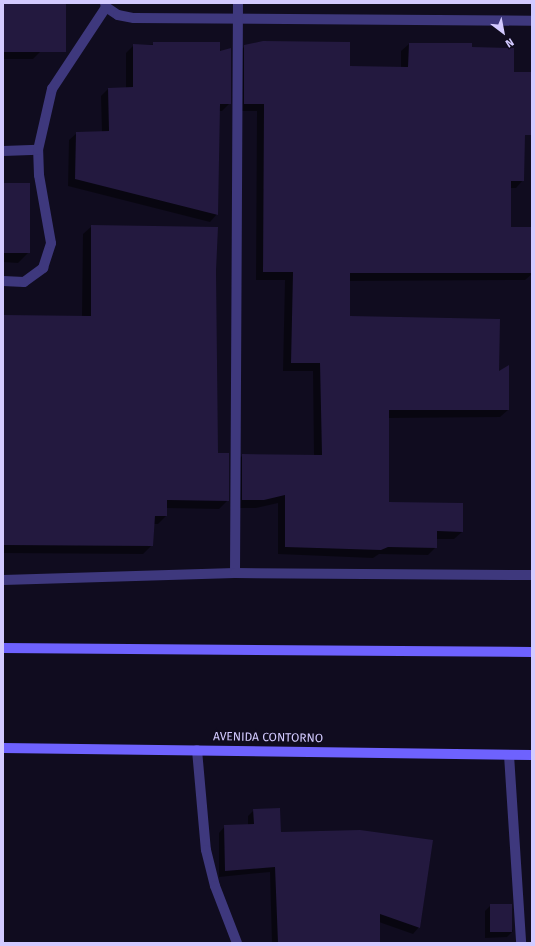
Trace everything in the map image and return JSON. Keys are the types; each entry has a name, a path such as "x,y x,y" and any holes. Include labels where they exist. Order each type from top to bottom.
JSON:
{"main road":[{"path":"3,648 532,652"},
{"name":"AVENIDA CONTORNO","path":"3,748 532,755"}],"street":[{"path":"235,573 238,3"},
{"path":"3,281 24,282 43,268 51,243 39,175 38,150 52,89 106,5 118,15 134,18 532,20"},
{"path":"3,151 38,150"},
{"path":"3,580 235,573 532,575"},
{"path":"197,750 206,850 215,886 237,943"},
{"path":"508,755 522,943"}],"building":[{"path":"3,3 66,3 66,52 3,52"},
{"path":"263,41 350,42 350,66 408,67 409,43 472,43 472,47 514,48 514,72 532,72 532,135 525,135 524,181 511,181 511,227 532,227 532,273 350,273 350,316 500,319 499,371 509,365 509,410 389,410 389,502 463,503 463,532 437,531 437,548 388,547 381,550 285,547 285,495 264,500 242,500 242,454 322,455 320,363 291,363 293,272 263,272 264,104 244,104 244,45"},
{"path":"153,42 220,42 220,51 231,48 231,104 220,104 218,215 75,179 76,132 109,131 108,88 133,87 133,44 153,45"},
{"path":"3,183 30,183 30,253 3,253"},
{"path":"91,225 218,227 216,271 218,453 229,453 229,501 167,500 167,516 155,516 153,546 3,545 3,315 91,316"},
{"path":"280,808 281,832 360,830 433,840 420,928 380,914 380,943 278,943 275,867 225,871 224,825 254,824 253,809"},
{"path":"490,904 512,904 512,932 490,932"}]}
